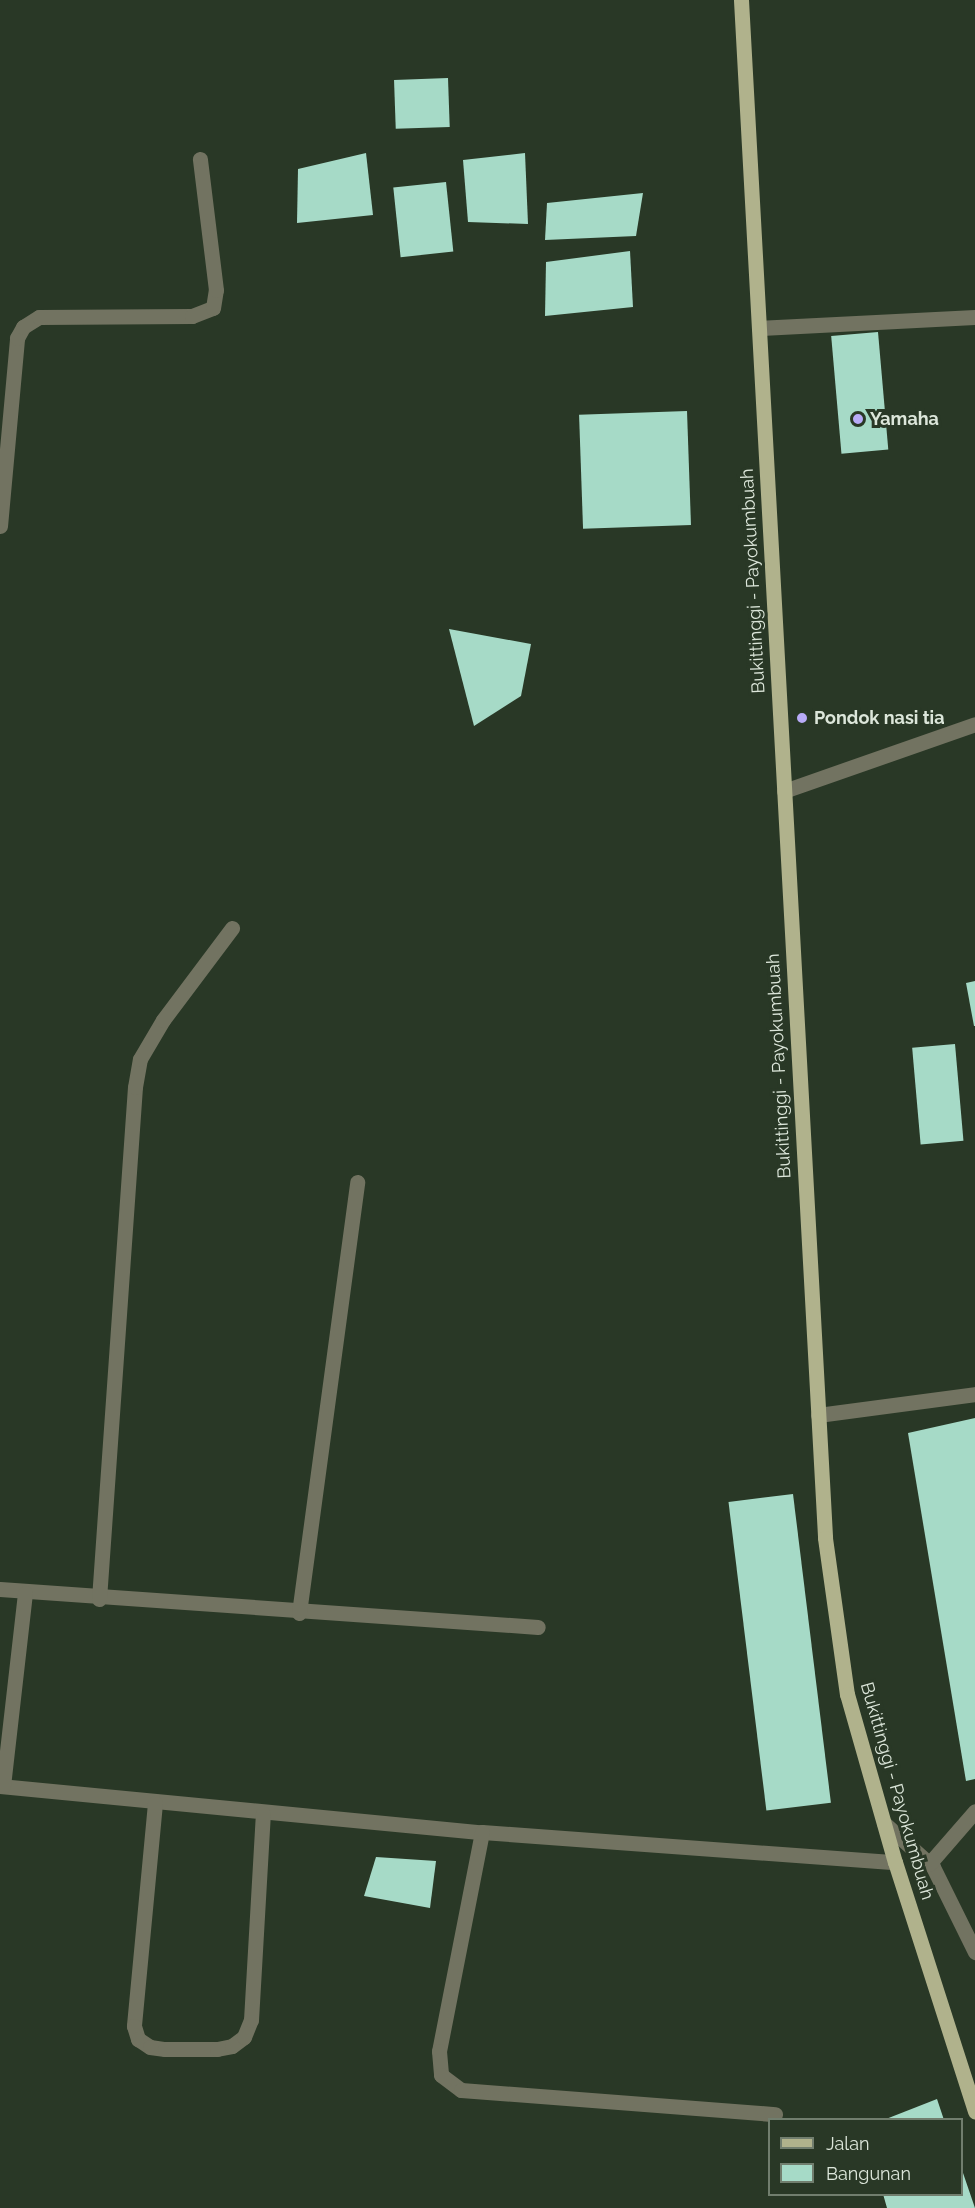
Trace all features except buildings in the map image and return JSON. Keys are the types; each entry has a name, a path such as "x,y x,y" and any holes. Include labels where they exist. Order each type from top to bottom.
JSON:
{"main road":[{"name":"Bukittinggi - Payokumbuah","path":"741,0 825,1538 847,1694 895,1862 975,2111"}],"street":[{"path":"0,526 17,338 23,327 39,317 192,316 213,308 216,290 200,159"},
{"path":"759,328 975,317"},
{"path":"784,791 975,724"},
{"path":"99,1599 138,1068 163,1020 232,928"},
{"path":"300,1613 357,1182"},
{"path":"818,1415 975,1394"},
{"path":"0,1589 99,1599 538,1627"},
{"path":"25,1593 2,1786 155,1803 482,1832 895,1862"},
{"path":"155,1803 134,2026 138,2039 150,2047 165,2049 217,2049 232,2046 244,2037 251,2020 263,1813"},
{"path":"929,1864 975,1811"},
{"path":"884,1823 929,1864 946,1887 975,1952"},
{"path":"482,1832 439,2051 441,2075 461,2090 775,2114"}],"place":[{"name":"Yamaha","path":"858,419"},
{"name":"Pondok nasi tia","path":"802,718"}]}
